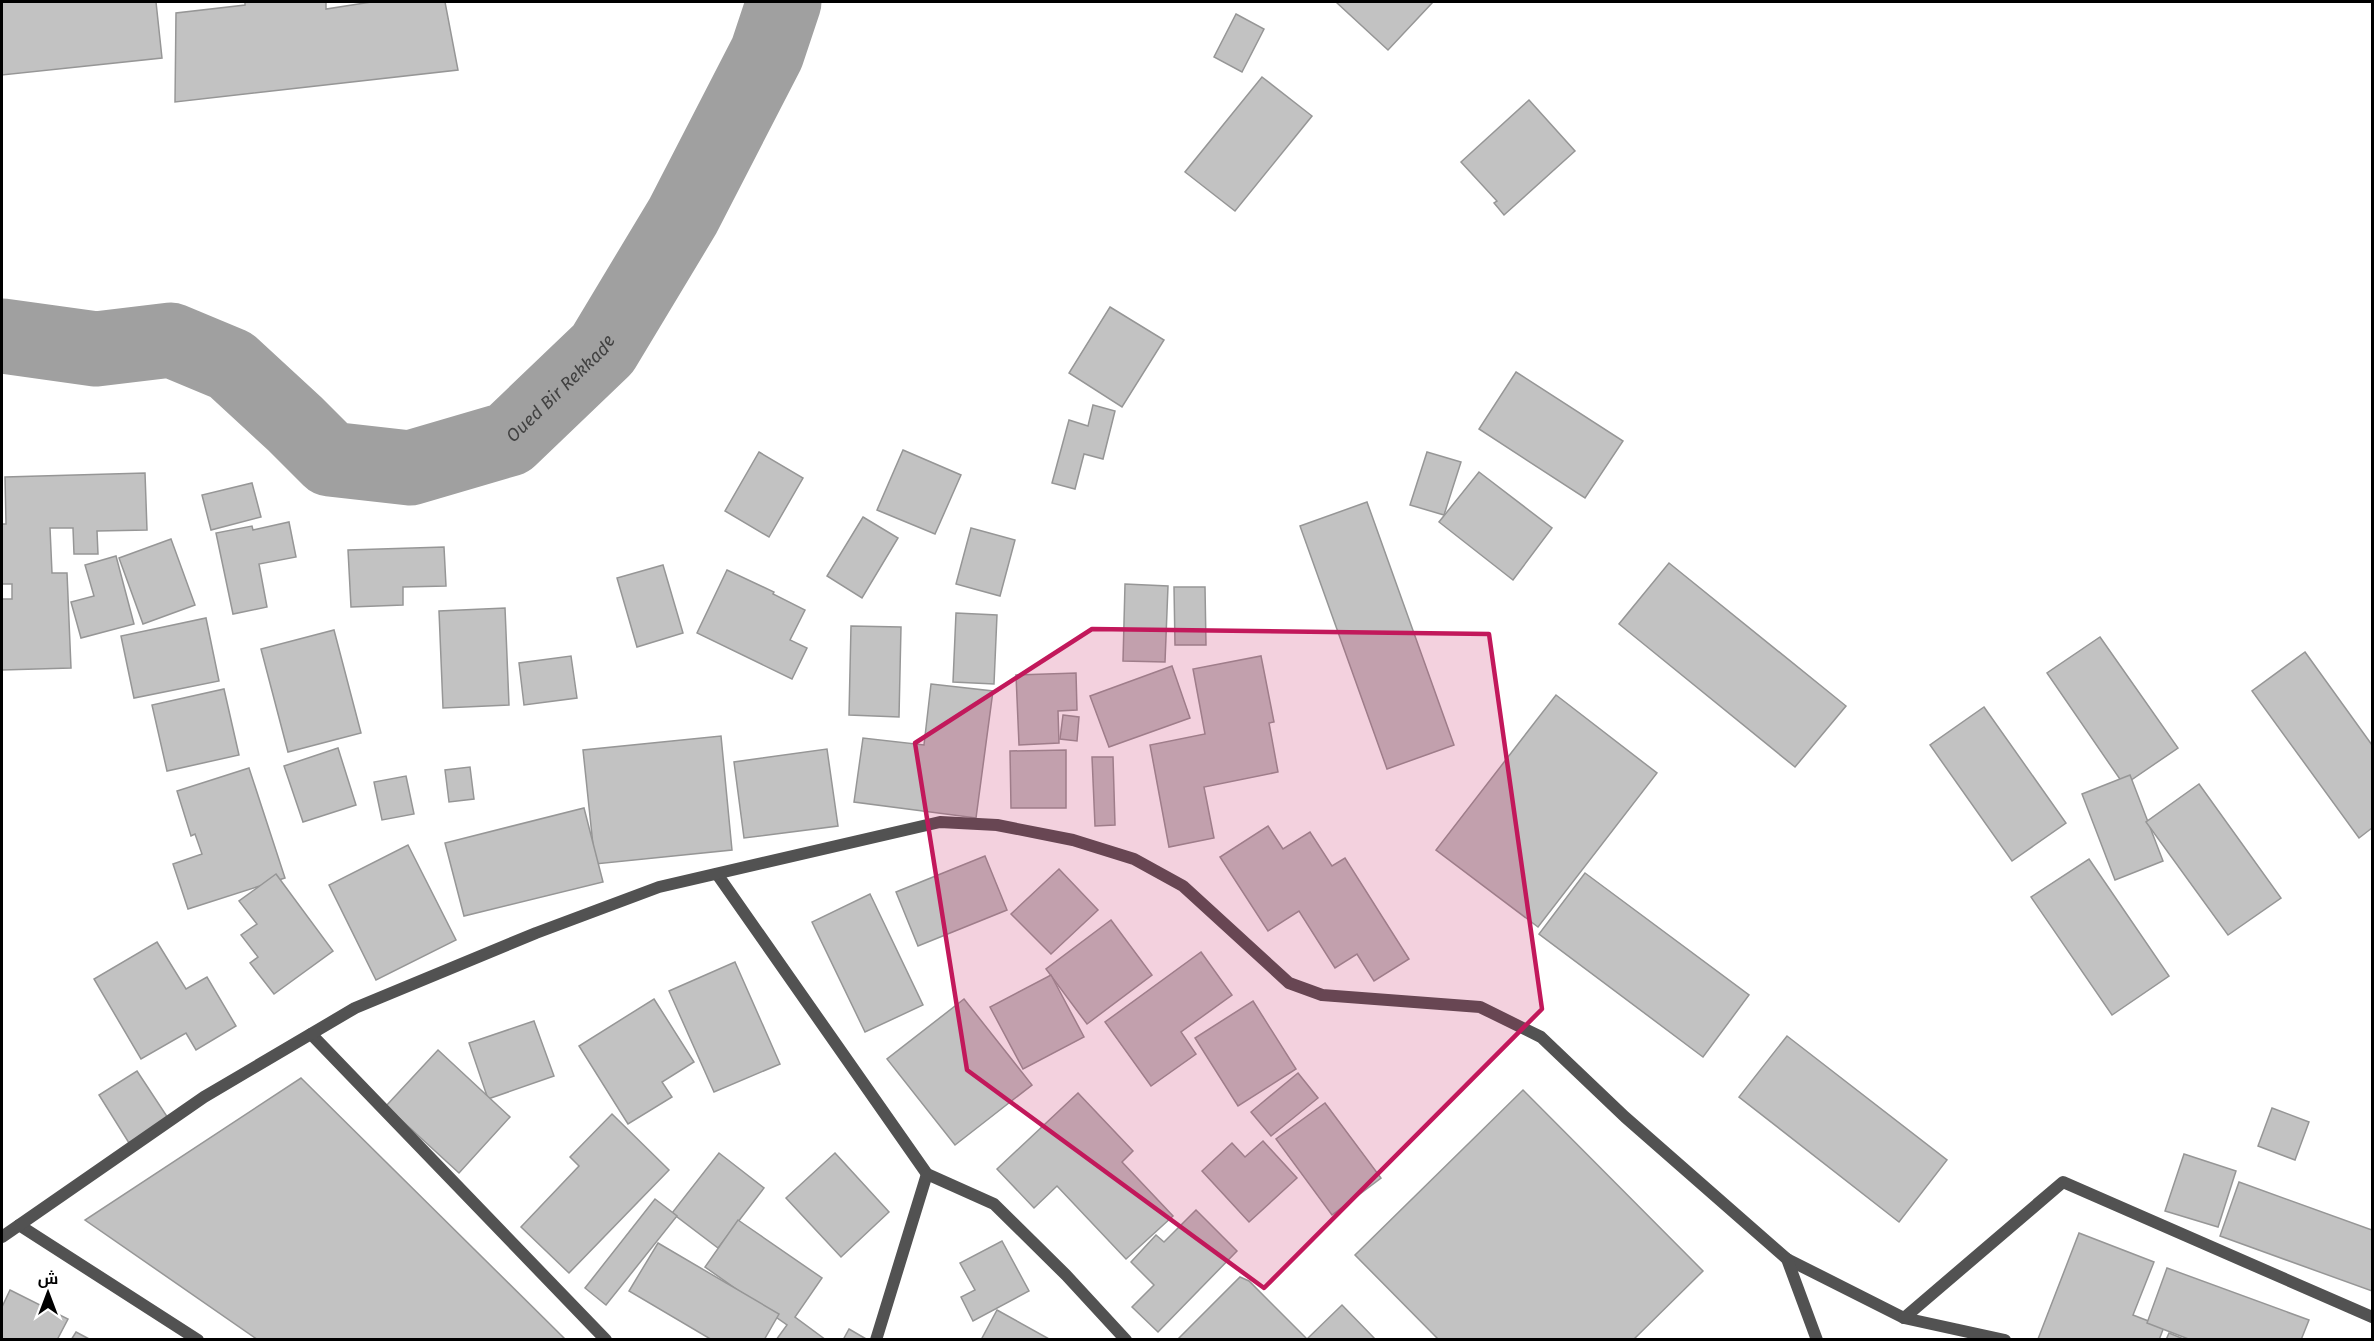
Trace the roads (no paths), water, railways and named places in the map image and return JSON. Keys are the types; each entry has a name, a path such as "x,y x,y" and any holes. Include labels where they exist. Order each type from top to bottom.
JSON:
{"street":[{"path":"2,1237 204,1096 355,1008 536,933 659,887 940,822 997,825 1073,840 1134,859 1183,886 1289,983 1322,995 1480,1007 1541,1037 1634,1125 1787,1259 1904,1318 2005,1340"},
{"path":"717,874 927,1174 994,1204 1066,1275 1126,1340"},
{"path":"311,1034 606,1340"},
{"path":"876,1340 927,1174"},
{"path":"1904,1318 2063,1182 2373,1317"},
{"path":"19,1224 198,1340"},
{"path":"1787,1259 1816,1340"}],"waterway":[{"name":"Oued Bir Rekkade","path":"2,336 96,349 171,340 231,365 330,459 410,468 509,439 603,349 683,216 767,53 784,2"}]}
